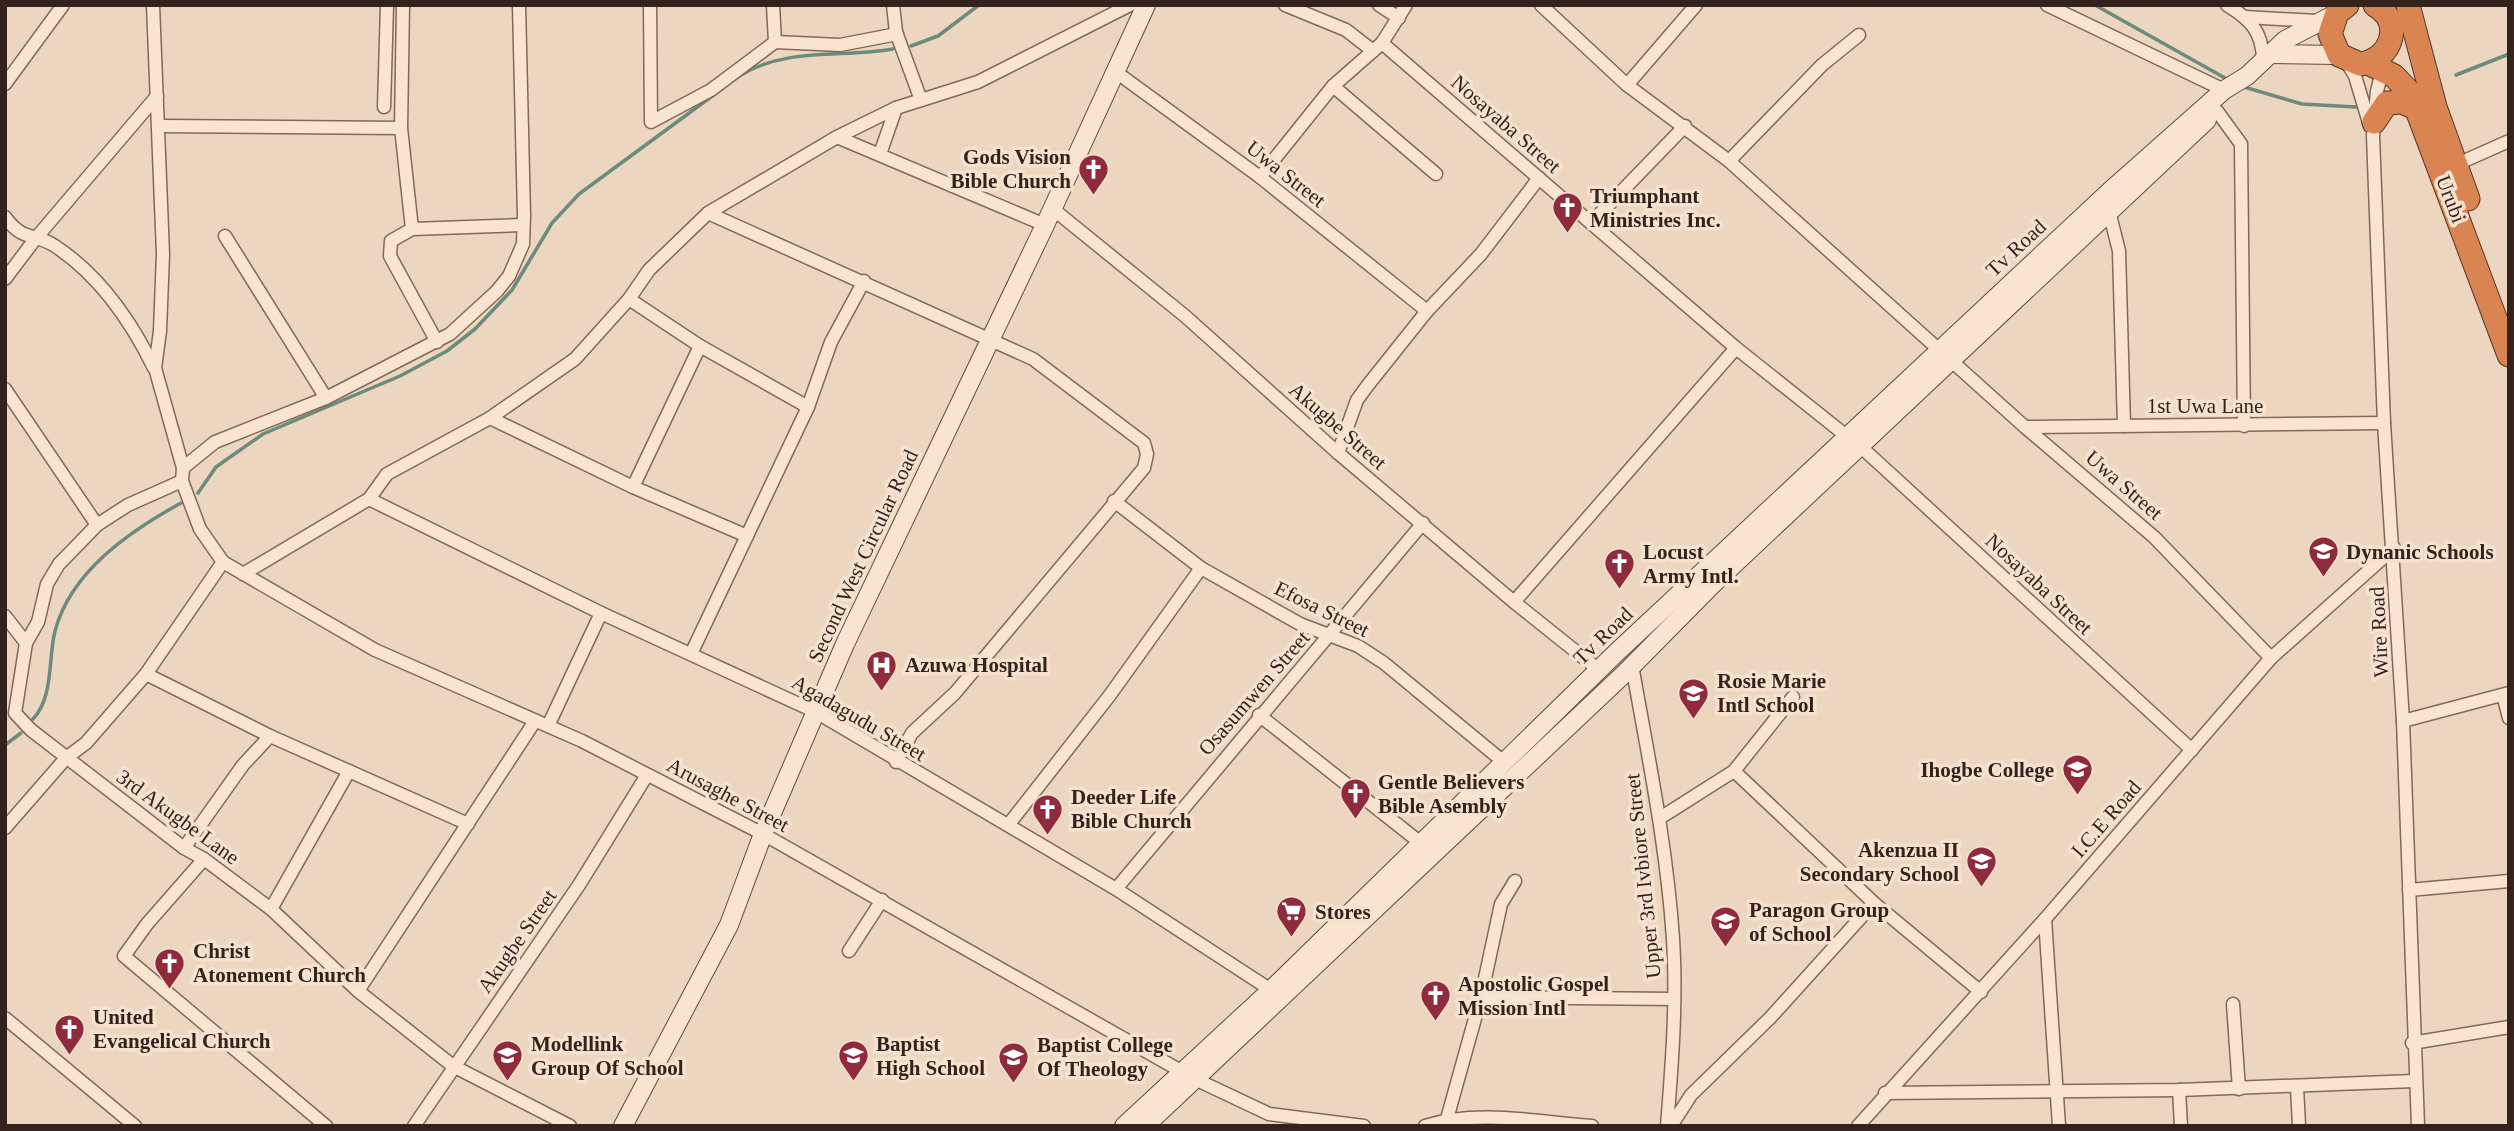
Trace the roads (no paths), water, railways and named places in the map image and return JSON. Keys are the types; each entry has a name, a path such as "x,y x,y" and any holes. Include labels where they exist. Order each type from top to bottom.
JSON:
{"highway":[{"path":"2408,5 2426,108"},
{"path":"2379,6 2391,23 2392,32 2426,108"},
{"path":"2338,10 2330,34 2364,61 2388,48 2392,32"},
{"name":"Urubi","path":"2364,61 2408,88 2426,108 2446,139 2509,311"},
{"path":"2373,129 2387,103 2402,102 2426,108"},
{"name":"Urubi","path":"2426,108 2509,355"}],"street":[{"path":"5,85 64,5"},
{"path":"153,5 160,126 163,254 160,331 155,368"},
{"path":"384,107 387,5"},
{"path":"403,5 401,128 412,229"},
{"name":"3rd Akugbe Lane","path":"519,5 523,244 509,276 497,291 437,342 326,398 215,442 182,475 97,525 47,584 38,622 26,643 10,716 184,848 204,859 271,909 358,991 453,1066 570,1126"},
{"path":"650,5 651,122 702,96 775,43 840,45 897,34"},
{"path":"774,5 775,43"},
{"path":"893,5 897,34 921,100"},
{"path":"243,574 369,499 387,474 490,418 575,359 629,299 649,270 708,213 837,137 895,108 978,82 1130,5"},
{"name":"Second West Circular Road","path":"623,1126 729,925 763,834 816,712 1146,5"},
{"name":"Nosayaba Street","path":"1285,5 1346,30 1378,47 1539,178 1736,348 1854,442 2192,750"},
{"path":"1379,5 1399,18"},
{"path":"1261,177 1333,86 1378,47 1406,5"},
{"name":"Uwa Street","path":"1542,5 1627,85 1729,161 2025,427 2154,537 2272,658"},
{"path":"1627,85 1696,5"},
{"path":"2047,5 2224,90"},
{"path":"2227,5 2245,17 2260,36 2266,57 2364,61"},
{"path":"2245,17 2338,10"},
{"name":"Tv Road","path":"1145,1126 1271,990 1665,608 1854,442 2109,211 2233,97 2247,76 2266,57 2296,32 2338,10"},
{"path":"1729,161 1822,65 1859,35"},
{"name":"Wire Road","path":"2364,61 2355,76 2373,129"},
{"name":"Wire Road","path":"2364,61 2377,91 2373,129 2384,423 2403,721 2414,1081 2418,1126"},
{"name":"Uwa Street","path":"1116,72 1261,177 1427,311"},
{"name":"Tv Road","path":"1948,355 2091,208 2224,90 2247,76"},
{"path":"1333,86 1436,174"},
{"path":"5,279 36,238 157,96"},
{"path":"880,154 895,108"},
{"path":"2217,111 2241,144 2244,426"},
{"path":"160,126 401,128"},
{"path":"1591,223 1685,126"},
{"name":"Akugbe Street","path":"837,137 1049,217 1185,316 1338,453 1514,603 1599,670"},
{"path":"2455,165 2509,141"},
{"path":"1338,453 1357,400 1427,311 1481,254 1539,178"},
{"path":"2109,211 2119,251 2123,426"},
{"path":"708,213 1033,359 1144,443 1147,454 1144,468 954,693 912,733 895,762"},
{"path":"5,217 17,233 52,244 97,281 139,337 155,368 182,475 200,529 223,562 146,674 86,743 66,758 5,828"},
{"path":"437,342 390,256 391,241 412,229 522,225"},
{"path":"225,236 326,398"},
{"path":"691,654 808,407 831,342 864,281"},
{"path":"629,299 699,346 808,407"},
{"path":"633,487 699,346"},
{"path":"1514,603 1736,348"},
{"path":"5,389 97,525"},
{"path":"490,418 633,487 747,536"},
{"name":"1st Uwa Lane","path":"2025,427 2384,423"},
{"name":"Tv Road","path":"1124,1126 1275,1006 1680,619 1854,442"},
{"name":"Agadagudu Street","path":"369,499 601,613 816,712 895,762 1009,824 1116,889 1271,990"},
{"name":"Efosa Street","path":"1114,501 1201,568 1329,636 1358,646 1384,663 1505,764"},
{"name":"Osasumwen Street","path":"1116,889 1259,715 1423,523"},
{"name":"I.C.E Road","path":"1858,1126 2045,919 2272,658 2394,548"},
{"name":"Arusaghe Street","path":"223,562 374,650 542,724 763,834 1189,1076 1269,1114 1364,1126"},
{"path":"1009,824 1110,695 1201,568"},
{"path":"1665,608 1680,619"},
{"path":"358,991 468,824 542,724 601,613"},
{"path":"5,616 26,643"},
{"name":"Upper 3rd Ivbiore Street","path":"1632,665 1660,817 1673,939 1674,999 1669,1126"},
{"path":"146,674 270,736 468,824"},
{"path":"2403,721 2506,694 2509,718"},
{"path":"1660,817 1734,771 1793,697"},
{"path":"1259,715 1422,844"},
{"path":"184,848 243,765 270,736"},
{"path":"271,909 349,771"},
{"path":"1734,771 1874,903 1980,992"},
{"name":"Akugbe Street","path":"414,1126 579,885 648,775"},
{"path":"204,859 147,924 124,956 326,1126"},
{"path":"1447,1122 1481,997 1501,904 1515,881"},
{"path":"2409,890 2509,881"},
{"path":"849,951 882,900"},
{"path":"1669,1126 1691,1095 1770,1018 1874,903"},
{"path":"2045,919 2059,1126"},
{"path":"1481,997 1674,999"},
{"path":"2233,1004 2239,1089"},
{"path":"5,1018 135,1126"},
{"path":"2413,1043 2509,1027"},
{"path":"1885,1093 2239,1089 2414,1081"},
{"path":"2297,1087 2299,1126"},
{"path":"2179,1090 2180,1126"},
{"path":"1425,1126 1492,1118 1592,1126"}],"waterway":[{"path":"911,46 938,36 979,5"},
{"path":"2095,5 2225,78"},
{"path":"741,75 777,60 893,49"},
{"path":"2456,75 2509,54"},
{"path":"2244,87 2302,104 2356,107"},
{"path":"198,493 216,467 263,434 400,376 447,351 475,329 512,290 552,223 579,194 715,94"},
{"path":"33,719 40,710 47,689 55,631 74,590 88,572 123,540 181,503"},
{"path":"5,745 21,733"}],"place":[{"name":"Gods Vision Bible Church","path":"1094,196"},
{"name":"Triumphant Ministries Inc.","path":"1567,235"},
{"name":"Dynanic Schools","path":"2323,579"},
{"name":"Locust Army Intl.","path":"1620,591"},
{"name":"Azuwa Hospital","path":"882,692"},
{"name":"Rosie Marie Intl School","path":"1694,720"},
{"name":"Ihogbe College","path":"2077,797"},
{"name":"Gentle Believers Bible Asembly","path":"1355,821"},
{"name":"Deeder Life Bible Church","path":"1048,836"},
{"name":"Akenzua II Secondary School","path":"1982,889"},
{"name":"Stores","path":"1292,939"},
{"name":"Paragon Group of School","path":"1726,949"},
{"name":"Christ Atonement Church","path":"170,990"},
{"name":"Apostolic Gospel Mission Intl","path":"1435,1023"},
{"name":"United Evangelical Church","path":"70,1056"},
{"name":"Modellink Group Of School","path":"508,1083"},
{"name":"Baptist High School","path":"853,1083"},
{"name":"Baptist College Of Theology","path":"1014,1084"}]}
